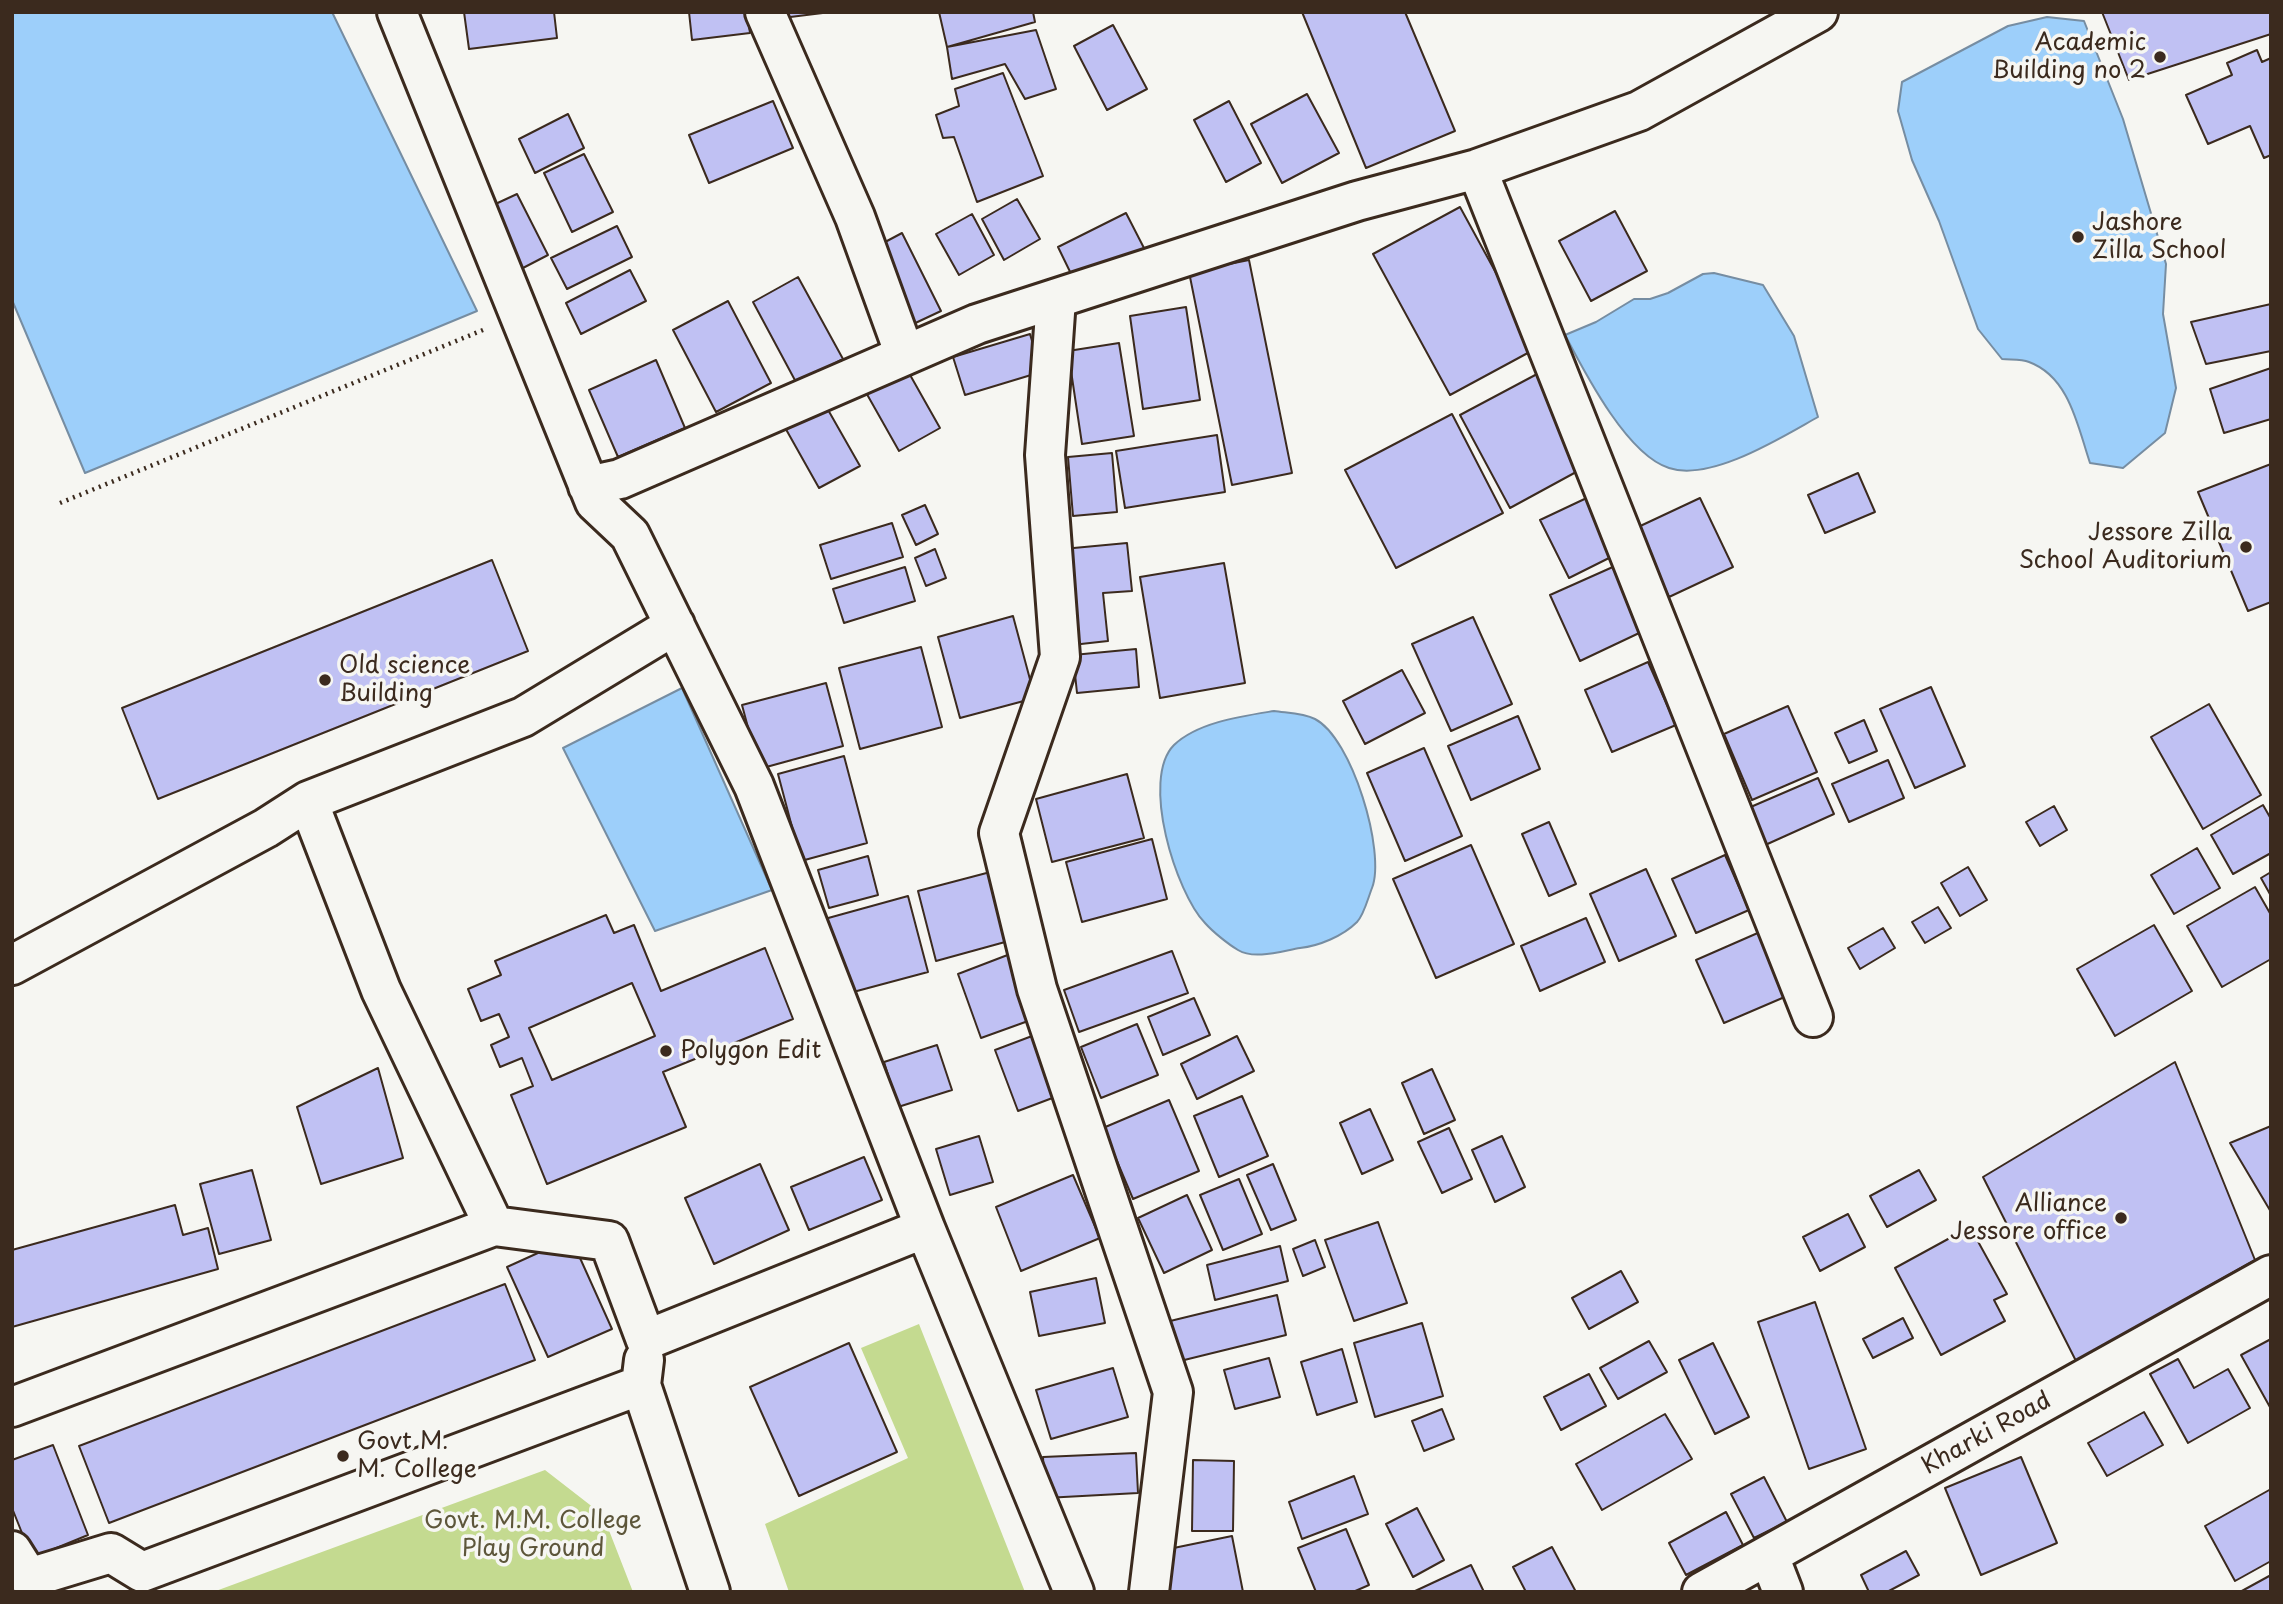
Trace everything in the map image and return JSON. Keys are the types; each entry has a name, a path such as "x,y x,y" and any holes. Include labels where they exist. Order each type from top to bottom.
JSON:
{"street":[{"path":"397,12 595,502 630,535 754,786 925,1228 1074,1592"},
{"path":"765,12 855,217 905,355"},
{"path":"588,486 620,479 977,324 1357,201 1477,169 1639,111 1818,12"},
{"path":"1477,169 1813,1017"},
{"path":"1055,299 1045,456 1060,657 999,833 1037,989 1173,1392 1149,1592"},
{"path":"12,965 266,828 308,802 523,717 675,625"},
{"path":"308,802 381,990 494,1226"},
{"path":"12,1408 494,1226 609,1241 646,1340 641,1385 710,1592"},
{"path":"646,1340 925,1228"},
{"name":"Kharki Road","path":"1702,1592 2271,1275"},
{"path":"12,1551 30,1578 111,1553 145,1582 641,1385"},
{"path":"1769,1556 1783,1592"}],"path":[{"path":"60,503 519,315"}],"green space":[{"path":"919,1324 1025,1592 789,1592 765,1524 908,1458 861,1348"},
{"name":"Govt. M.M. College Play Ground","path":"545,1470 603,1515 633,1592 213,1592"}],"water":[{"path":"12,12 332,12 477,311 85,473 12,300"},
{"path":"2047,17 2084,21 2123,119 2166,264 2163,314 2176,388 2165,433 2123,468 2090,463 2070,405 2054,379 2029,362 2002,359 1978,329 1939,221 1912,160 1898,111 1902,82 2008,26"},
{"path":"1714,273 1763,285 1794,336 1818,417 1766,446 1725,463 1686,471 1669,468 1653,460 1623,430 1596,390 1565,335 1596,322 1634,299 1650,299 1668,293 1703,274"},
{"path":"682,688 772,890 655,931 563,748"},
{"path":"1274,711 1315,719 1329,730 1341,748 1363,797 1370,824 1375,871 1362,915 1345,932 1315,945 1268,954 1252,954 1238,950 1221,938 1194,908 1173,862 1161,808 1160,783 1164,761 1174,745 1184,737 1221,721"}],"building":[{"path":"464,12 554,12 557,38 469,49"},
{"path":"689,12 747,12 750,33 692,40"},
{"path":"781,12 831,12 782,18"},
{"path":"939,12 1033,12 1035,22 947,47"},
{"path":"1302,12 1405,12 1455,131 1366,168"},
{"name":"Academic Building no 2","path":"2102,12 2271,12 2271,34 2129,80"},
{"path":"1113,25 1147,89 1107,110 1074,46"},
{"path":"1036,30 1056,89 1025,99 1005,64 952,79 947,47"},
{"name":"Jashore Zilla School","path":"2257,50 2262,62 2271,58 2271,155 2264,158 2250,126 2208,144 2186,95 2232,75 2227,63"},
{"path":"1003,73 1043,176 977,202 954,137 943,138 936,115 959,106 955,89"},
{"path":"1307,94 1339,153 1282,183 1251,124"},
{"path":"773,101 793,148 709,183 689,135"},
{"path":"1229,101 1261,163 1226,182 1194,120"},
{"path":"568,114 584,148 535,173 519,139"},
{"path":"584,154 613,212 572,232 544,173"},
{"path":"517,194 548,255 521,269 489,207"},
{"path":"1017,199 1040,239 1004,260 982,219"},
{"path":"1460,207 1537,348 1450,395 1373,254"},
{"path":"1615,211 1647,271 1591,301 1559,241"},
{"path":"1126,213 1145,250 1076,284 1058,247"},
{"path":"972,214 994,255 959,275 936,234"},
{"path":"617,226 632,257 567,289 551,258"},
{"path":"902,233 941,311 909,326 872,249"},
{"path":"1249,260 1292,473 1232,485 1189,272"},
{"path":"630,270 646,301 581,334 566,303"},
{"path":"798,277 843,359 797,384 753,302"},
{"path":"728,301 771,383 716,412 673,330"},
{"path":"2271,304 2271,351 2206,364 2191,322"},
{"path":"1186,307 1200,400 1143,409 1130,316"},
{"path":"1030,334 1041,372 965,395 953,357"},
{"path":"1119,343 1134,436 1082,444 1068,351"},
{"path":"656,360 685,428 618,457 589,390"},
{"path":"905,366 940,428 899,451 864,389"},
{"path":"2271,368 2271,419 2224,433 2210,389"},
{"path":"1539,373 1589,465 1510,508 1460,415"},
{"path":"823,401 860,466 819,488 783,424"},
{"path":"1452,414 1503,513 1396,568 1345,470"},
{"path":"1217,435 1225,492 1125,508 1116,451"},
{"path":"1112,453 1117,512 1073,516 1068,457"},
{"name":"Jessore Zilla School Auditorium","path":"2271,464 2271,602 2248,611 2198,492"},
{"path":"1858,473 1875,512 1825,533 1808,495"},
{"path":"1593,495 1621,552 1569,578 1540,520"},
{"path":"1700,498 1733,567 1669,597 1636,528"},
{"path":"925,505 938,534 916,545 902,515"},
{"path":"892,523 903,557 831,579 820,545"},
{"path":"1127,543 1132,591 1103,593 1108,641 1072,645 1063,549"},
{"path":"935,549 946,578 926,586 915,558"},
{"name":"Old science Building","path":"492,560 528,651 158,799 122,708"},
{"path":"1624,562 1654,626 1580,661 1550,595"},
{"path":"1224,563 1245,683 1160,698 1140,577"},
{"path":"905,567 915,601 844,623 833,589"},
{"path":"1013,616 1035,698 960,718 938,637"},
{"path":"1473,617 1512,704 1451,731 1412,644"},
{"path":"921,647 942,727 860,749 839,668"},
{"path":"1136,649 1139,687 1077,693 1073,655"},
{"path":"1648,662 1676,725 1612,752 1585,690"},
{"path":"1402,670 1425,713 1365,744 1343,701"},
{"path":"826,683 843,746 759,769 742,705"},
{"path":"1931,687 1965,766 1915,788 1880,709"},
{"path":"2209,704 2261,795 2203,829 2151,737"},
{"path":"1788,706 1817,772 1752,800 1724,734"},
{"path":"1518,716 1540,769 1471,800 1448,746"},
{"path":"1864,720 1877,751 1849,763 1835,733"},
{"path":"1424,748 1462,836 1405,861 1367,773"},
{"path":"844,756 867,843 801,861 778,774"},
{"path":"1888,760 1904,798 1849,822 1832,784"},
{"path":"1127,774 1144,838 1052,862 1036,799"},
{"path":"1818,778 1834,814 1763,846 1746,809"},
{"path":"2263,805 2271,819 2271,853 2233,874 2211,835"},
{"path":"2054,806 2067,830 2040,846 2026,822"},
{"path":"1549,822 1576,884 1549,896 1522,834"},
{"path":"1152,839 1167,899 1082,922 1066,862"},
{"path":"1471,845 1514,944 1436,978 1393,879"},
{"path":"2197,848 2220,888 2174,914 2151,875"},
{"path":"1725,855 1749,910 1696,933 1672,879"},
{"path":"868,856 878,895 829,908 818,870"},
{"path":"1968,867 1987,900 1960,916 1941,883"},
{"path":"1646,869 1676,936 1619,961 1590,894"},
{"path":"998,870 1016,939 936,961 918,891"},
{"path":"2271,872 2271,896 2261,878"},
{"path":"2255,887 2271,915 2271,959 2222,987 2187,926"},
{"path":"908,896 928,972 842,995 821,920"},
{"path":"1938,907 1951,928 1925,943 1912,922"},
{"name":"Polygon Edit","path":"606,915 614,933 634,925 661,991 765,948 793,1019 663,1072 686,1127 547,1184 511,1095 533,1086 522,1058 500,1067 491,1045 509,1037 499,1014 481,1021 468,989 501,975 495,961","holes":["632,983 655,1036 552,1080 529,1028"]},
{"path":"1586,918 1605,962 1540,991 1521,946"},
{"path":"2154,925 2192,991 2115,1036 2077,969"},
{"path":"1883,928 1895,948 1860,969 1848,948"},
{"path":"1760,932 1787,996 1724,1023 1696,960"},
{"path":"1018,951 1042,1016 981,1038 958,974"},
{"path":"1172,951 1188,993 1079,1032 1064,990"},
{"path":"1194,998 1210,1035 1163,1055 1148,1017"},
{"path":"1137,1024 1158,1075 1101,1098 1081,1047"},
{"path":"1040,1033 1063,1094 1018,1111 995,1050"},
{"path":"1237,1036 1254,1071 1197,1099 1181,1064"},
{"path":"937,1045 952,1090 898,1107 884,1062"},
{"name":"Alliance Jessore office","path":"2175,1062 2255,1260 2076,1361 1983,1177"},
{"path":"378,1068 403,1158 321,1184 297,1107"},
{"path":"1432,1069 1455,1120 1424,1134 1402,1083"},
{"path":"1242,1096 1268,1156 1219,1177 1194,1116"},
{"path":"1169,1100 1199,1171 1133,1199 1103,1128"},
{"path":"1370,1109 1393,1160 1362,1174 1340,1123"},
{"path":"2271,1126 2271,1212 2230,1143"},
{"path":"1449,1128 1472,1179 1442,1193 1418,1142"},
{"path":"979,1136 993,1182 950,1195 936,1149"},
{"path":"1502,1136 1525,1187 1495,1202 1472,1150"},
{"path":"864,1157 882,1200 809,1230 791,1187"},
{"path":"760,1164 789,1230 714,1264 685,1198"},
{"path":"1273,1164 1296,1220 1271,1230 1247,1175"},
{"path":"252,1170 271,1240 219,1254 200,1184"},
{"path":"1919,1170 1936,1200 1887,1227 1870,1196"},
{"path":"1073,1175 1100,1238 1021,1271 996,1207"},
{"path":"1239,1179 1262,1234 1223,1250 1200,1195"},
{"path":"1187,1195 1212,1250 1164,1273 1138,1218"},
{"path":"175,1205 183,1235 208,1228 218,1269 12,1327 12,1250"},
{"path":"1848,1214 1865,1247 1820,1271 1803,1237"},
{"path":"1378,1222 1407,1303 1354,1321 1325,1240"},
{"path":"1970,1227 2007,1294 1994,1300 2005,1321 1941,1355 1895,1268"},
{"path":"571,1238 612,1329 548,1357 507,1267"},
{"path":"1315,1240 1325,1267 1303,1276 1293,1249"},
{"path":"1280,1246 1288,1281 1215,1300 1207,1265"},
{"path":"1621,1271 1638,1302 1589,1329 1572,1298"},
{"path":"1096,1278 1105,1323 1039,1336 1030,1292"},
{"path":"505,1284 535,1360 109,1523 79,1446"},
{"path":"1277,1295 1286,1335 1172,1363 1162,1323"},
{"path":"1815,1302 1866,1449 1809,1469 1758,1322"},
{"path":"1903,1318 1913,1338 1873,1358 1863,1339"},
{"path":"1422,1323 1443,1396 1375,1417 1354,1343"},
{"path":"2271,1339 2271,1409 2241,1355"},
{"path":"1649,1341 1667,1372 1618,1399 1600,1368"},
{"path":"849,1343 897,1452 799,1496 750,1387"},
{"path":"1713,1343 1749,1417 1715,1434 1679,1360"},
{"path":"1342,1349 1357,1402 1317,1415 1301,1362"},
{"path":"1269,1358 1280,1397 1235,1409 1224,1370"},
{"path":"2178,1359 2194,1388 2228,1369 2250,1408 2188,1443 2150,1374"},
{"path":"1113,1368 1128,1417 1051,1439 1036,1390"},
{"path":"1589,1374 1606,1406 1561,1430 1544,1397"},
{"path":"1442,1409 1454,1439 1424,1451 1412,1421"},
{"path":"2144,1412 2163,1445 2107,1476 2088,1443"},
{"path":"1665,1414 1692,1459 1602,1510 1576,1464"},
{"path":"53,1445 88,1535 32,1558 12,1508 12,1460"},
{"path":"1136,1453 1138,1493 1045,1498 1043,1457"},
{"path":"2021,1457 2057,1543 1981,1575 1945,1488"},
{"path":"1193,1460 1234,1461 1233,1531 1192,1531"},
{"path":"1354,1476 1368,1514 1302,1539 1289,1502"},
{"path":"1764,1477 1787,1522 1754,1538 1731,1494"},
{"path":"2271,1489 2271,1561 2235,1581 2205,1526"},
{"path":"1417,1508 1444,1560 1413,1577 1386,1524"},
{"path":"1726,1512 1743,1545 1686,1575 1669,1543"},
{"path":"1346,1529 1369,1585 1353,1592 1316,1592 1298,1548"},
{"path":"1232,1536 1243,1592 1168,1592 1159,1551"},
{"path":"1552,1547 1576,1592 1526,1592 1513,1567"},
{"path":"1906,1551 1919,1575 1887,1592 1869,1592 1861,1575"},
{"path":"1471,1565 1484,1592 1413,1592"},
{"path":"2271,1575 2271,1592 2240,1592"}],"place":[{"name":"Academic Building no 2","path":"2160,57"},
{"name":"Jashore Zilla School","path":"2078,237"},
{"name":"Jessore Zilla School Auditorium","path":"2246,547"},
{"name":"Old science Building","path":"325,680"},
{"name":"Polygon Edit","path":"666,1051"},
{"name":"Alliance Jessore office","path":"2121,1218"},
{"name":"Govt M. M. College","path":"343,1456"}]}
